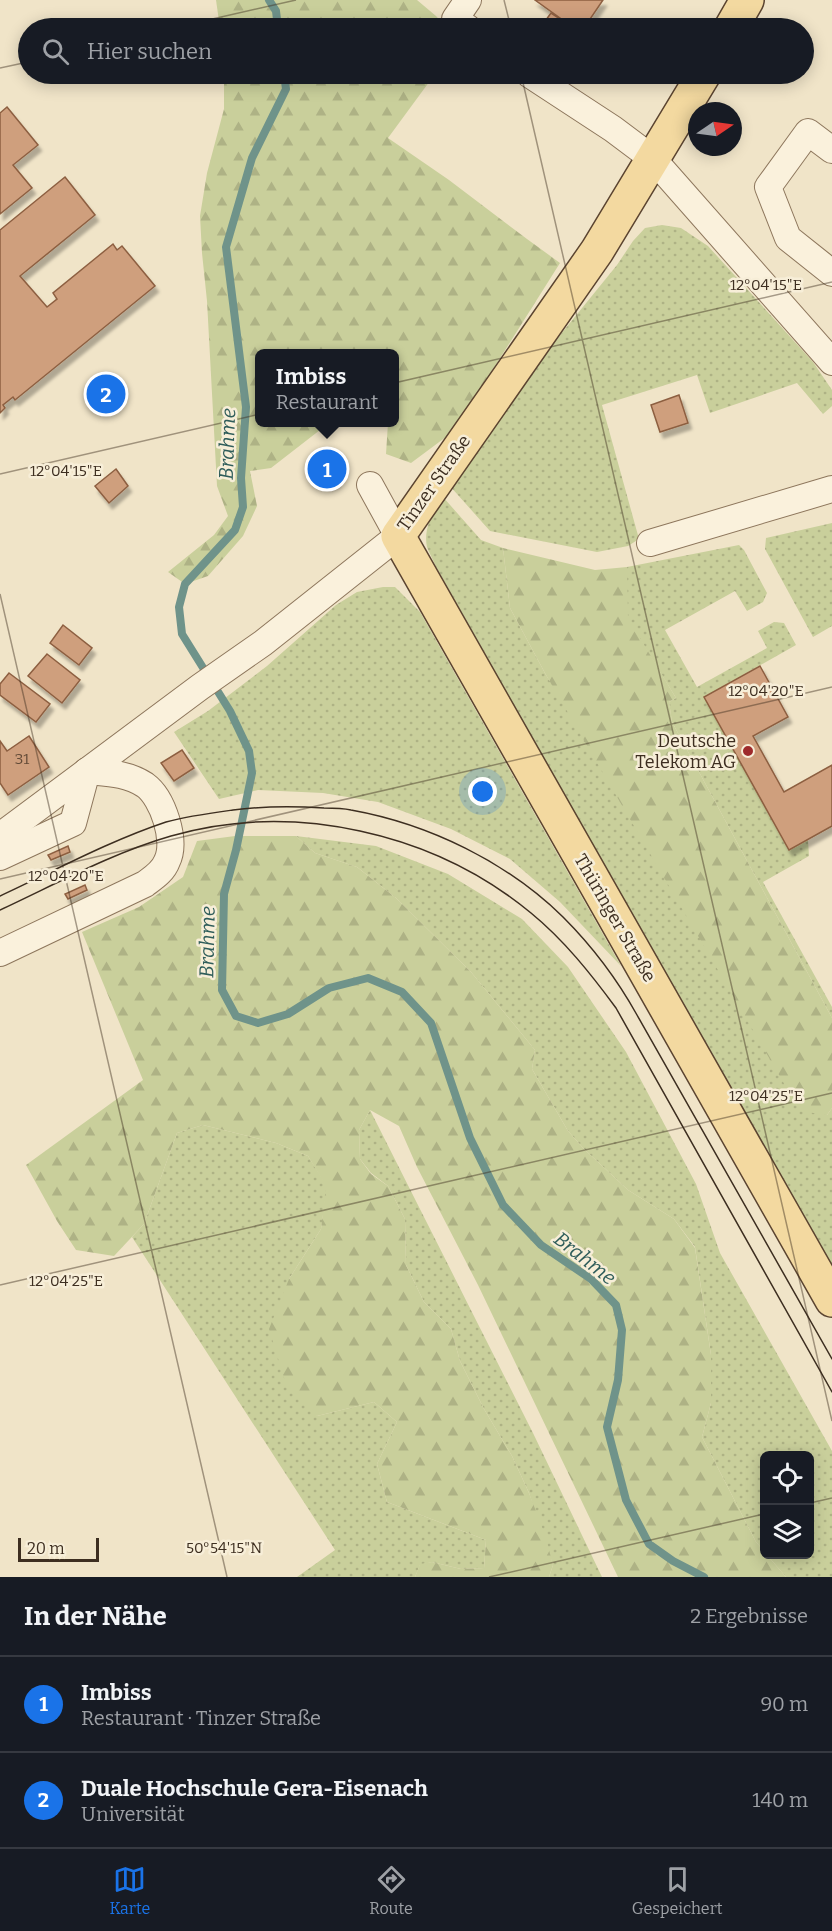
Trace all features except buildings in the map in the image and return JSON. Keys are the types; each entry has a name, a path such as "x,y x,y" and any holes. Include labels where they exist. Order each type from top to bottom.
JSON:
{"main road":[{"path":"737,18 747,0"},
{"name":"Tinzer Straße","path":"398,536 597,251 698,84"},
{"name":"Thüringer Straße","path":"398,536 832,1300"}],"street":[{"path":"456,18 468,0"},
{"path":"544,84 613,129 653,159 832,362"},
{"path":"832,150 808,132 768,187 788,238 832,273"},
{"path":"370,485 398,536"},
{"path":"650,543 832,489"},
{"name":"Tinzer Straße","path":"0,836 228,666 263,643 398,536"},
{"path":"0,857 73,823 87,771 120,774 145,785 159,800 170,836 168,860 158,875 145,884 0,953"}],"green space":[{"path":"216,0 417,0 438,18 219,18"},
{"path":"224,84 428,84 388,138 449,180 560,263 454,431 411,463 386,454 388,427 399,427 399,349 255,349 255,427 324,427 271,468 250,471 257,506 243,536 208,576 185,584 168,572 214,535 228,516 217,486 200,216 207,173 224,109"},
{"path":"662,225 681,228 708,246 813,362 832,390 832,406 823,414 797,383 710,413 697,375 602,405 639,539 628,546 597,552 490,531 449,485 539,361 617,265 633,241 645,228"},
{"path":"443,497 481,540 503,548 510,608 546,675 827,1115 832,1108 832,1271 435,565 427,547 426,534 432,514"},
{"path":"832,523 832,626 813,637 765,549 766,538"},
{"path":"739,545 767,593 763,602 747,611 735,591 665,630 697,687 767,648 758,631 774,622 784,623 796,645 704,697 789,850 808,840 809,856 763,882 832,1007 832,1018 672,722 669,702 676,698 627,618 627,567"},
{"path":"503,548 595,570 627,567 628,618 676,698 669,702 672,722 832,1018 832,1108 827,1115 800,1111 546,675 510,608"},
{"path":"395,587 420,612 621,966 560,902 510,859 451,829 378,802 323,793 258,790 219,799 174,732 208,711 267,666 336,605 357,592"},
{"path":"235,836 296,836 315,853 357,867 396,898 471,972 535,1050 532,1069 568,1131 584,1149 628,1190 674,1219 695,1248 711,1355 711,1403 702,1437 760,1546 760,1559 770,1559 786,1577 618,1577 399,1126 370,1110 359,1130 360,1159 371,1174 388,1186 405,1219 406,1265 424,1302 451,1329 460,1361 484,1409 512,1456 529,1493 545,1535 553,1565 549,1577 415,1577 420,1564 432,1562 461,1569 484,1568 486,1540 387,1502 377,1464 397,1422 374,1402 317,1416 284,1378 269,1329 289,1279 321,1229 326,1186 308,1156 276,1143 203,1125 177,1133 144,1224 114,1256 76,1250 26,1165 143,1080 82,932 139,907 183,877 197,841"},
{"path":"296,836 376,846 448,874 522,919 568,967 626,1052 696,1184 720,1253 832,1451 832,1577 786,1577 770,1559 814,1559 814,1451 760,1451 760,1546 702,1437 711,1403 711,1355 695,1247 674,1219 628,1190 568,1131 532,1069 535,1050 471,972 396,898 357,867 315,853"},
{"path":"370,1110 533,1433 602,1577 549,1577 553,1565 529,1493 512,1456 484,1409 460,1361 451,1329 424,1302 406,1265 405,1219 388,1186 371,1173 360,1159 359,1130"},
{"path":"203,1125 276,1143 308,1156 327,1186 321,1229 289,1279 317,1416 374,1402 397,1422 377,1464 387,1502 486,1540 484,1568 461,1569 432,1562 420,1565 415,1577 297,1577 335,1550 132,1237 144,1224 177,1133"}],"waterway":[{"name":"Brahme","path":"269,0 276,11 277,18"},
{"name":"Brahme","path":"285,84 286,89 252,158 226,247 246,407 241,478 243,507 235,530 185,584 179,607 182,634 230,711 249,751 252,773 224,894 222,990 236,1016 258,1023 288,1014 329,988 368,978 402,992 431,1023 470,1138 503,1205 541,1245 591,1279 616,1305 622,1330 618,1380 607,1427 626,1500 649,1544 673,1561 704,1577"}],"tram line":[{"path":"0,896 103,847 166,822 256,808 338,808 380,816 438,836 492,863 541,897 563,917 594,951 612,976 637,1015 832,1359"},
{"path":"0,910 84,870 149,843 217,826 265,822 313,824 360,831 406,844 451,862 492,885 531,913 555,934 616,1008 832,1392"}],"place":[{"name":"Duale Hochschule Gera-Eisenach","path":"106,394"},
{"name":"Imbiss","path":"327,469"},
{"name":"Deutsche Telekom AG","path":"748,751"}]}
